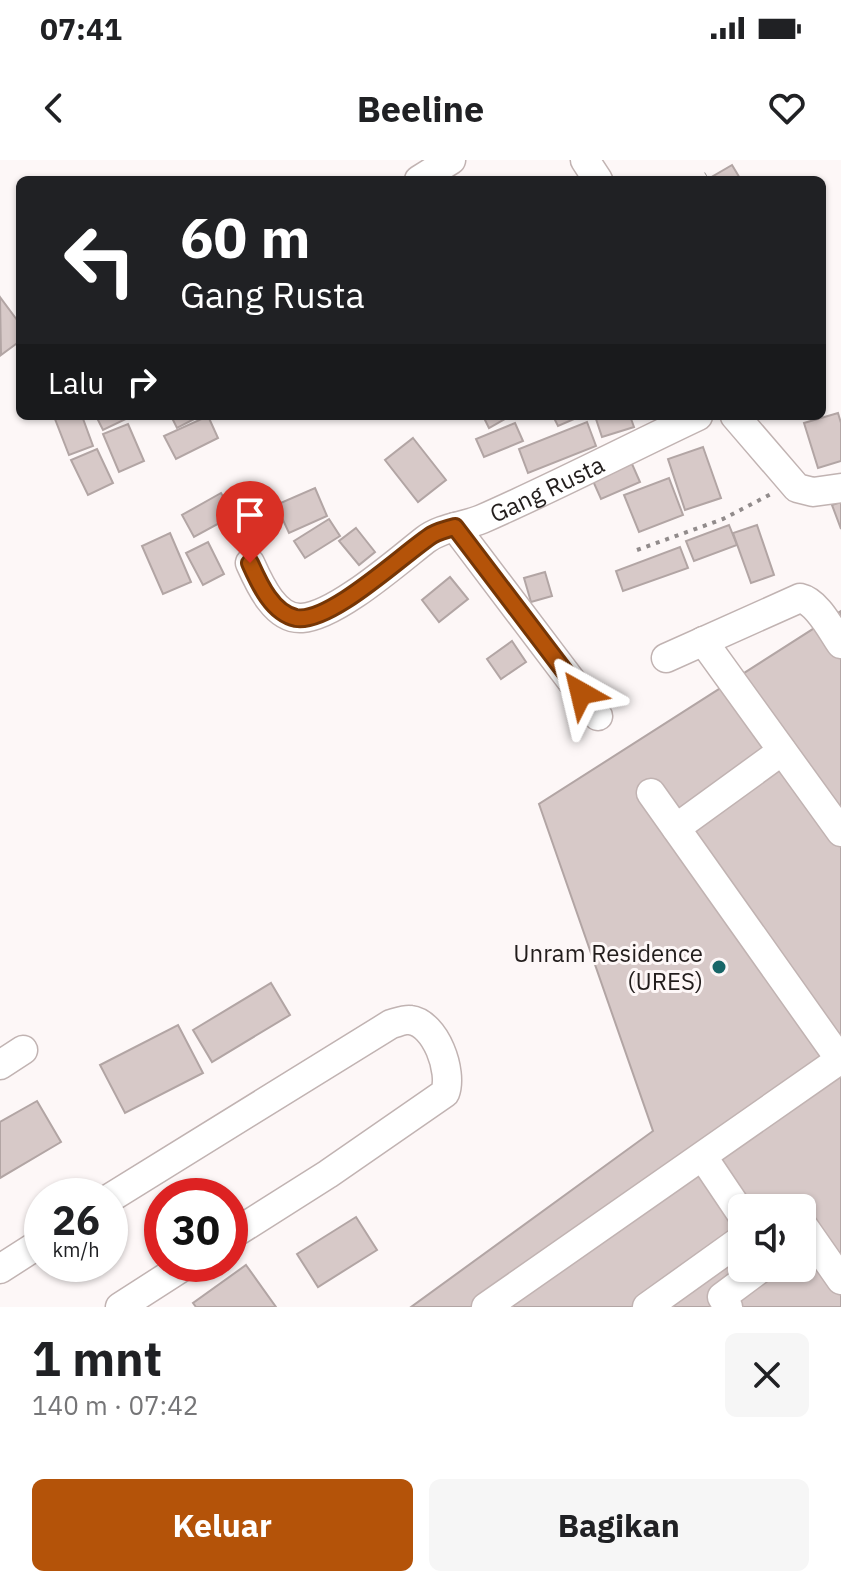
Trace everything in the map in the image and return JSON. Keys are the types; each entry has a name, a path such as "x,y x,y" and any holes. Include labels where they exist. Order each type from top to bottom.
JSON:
{"street":[{"path":"425,176 451,160"},
{"name":"Gang Rusta","path":"250,563 275,605 295,618 307,617 369,585 435,534 482,519 690,420"},
{"path":"738,420 790,482 806,492 841,488"},
{"path":"455,527 598,716"},
{"path":"666,658 800,598 807,599 814,606 841,644"},
{"path":"703,641 841,832"},
{"path":"676,828 782,751"},
{"path":"486,1307 841,1060 651,793"},
{"path":"128,1187 391,1024 410,1020 422,1025 435,1040 447,1064 449,1083 445,1093 248,1225"},
{"path":"703,1157 728,1194"},
{"path":"816,1248 841,1280"},
{"path":"656,1304 728,1249"},
{"path":"0,1269 24,1254"},
{"path":"701,1269 725,1302 746,1282"},
{"path":"120,1307 159,1282"}],"path":[{"path":"637,550 746,509 790,482"}],"building":[{"path":"732,165 739,176 713,176"},
{"path":"0,297 16,319 16,344 1,355"},
{"path":"838,413 841,461 818,468 804,423 826,420 826,417"},
{"path":"55,420 83,420 93,446 69,455"},
{"path":"98,420 124,420 103,430"},
{"path":"173,420 192,420 177,428"},
{"path":"199,420 210,420 218,438 176,459 164,436"},
{"path":"485,420 503,420 489,428"},
{"path":"555,420 572,420 558,426"},
{"path":"596,420 631,420 634,427 602,437"},
{"path":"587,422 596,446 528,473 519,449"},
{"path":"515,423 523,441 484,457 476,439"},
{"path":"128,424 144,461 119,472 103,434"},
{"path":"413,438 446,480 418,502 385,460"},
{"path":"703,447 721,498 685,510 668,459"},
{"path":"97,449 113,483 88,495 71,460"},
{"path":"628,455 640,482 601,499 589,472"},
{"path":"669,478 683,515 639,532 624,495"},
{"path":"315,488 327,516 289,533 276,505"},
{"path":"221,493 234,515 194,537 182,515"},
{"path":"269,496 281,517 254,532 242,510"},
{"path":"841,502 841,529 832,505"},
{"path":"329,519 340,536 305,558 294,541"},
{"path":"729,525 737,545 694,561 686,541"},
{"path":"757,525 774,575 751,583 733,533"},
{"path":"356,528 375,552 359,565 339,541"},
{"path":"170,533 191,582 163,594 142,546"},
{"path":"208,542 224,574 203,585 186,553"},
{"path":"680,547 688,568 623,591 616,571"},
{"path":"545,572 552,596 531,602 524,578"},
{"path":"450,577 468,599 439,622 422,600"},
{"name":"Unram Residence (URES)","path":"841,611 841,1307 411,1307 653,1131 539,804"},
{"path":"512,641 526,662 501,679 487,659"},
{"path":"271,983 290,1015 212,1062 193,1030"},
{"path":"178,1025 203,1073 125,1113 100,1065"},
{"path":"37,1101 61,1142 0,1178 0,1122"},
{"path":"356,1217 377,1250 318,1287 297,1254"},
{"path":"248,1268 276,1307 196,1307 193,1303 222,1282 248,1282"}],"place":[{"name":"Unram Residence (URES)","path":"719,967"}],"route":[{"path":"250,563 275,605 295,618 307,617 369,585 435,534 455,527 581,693"}]}
